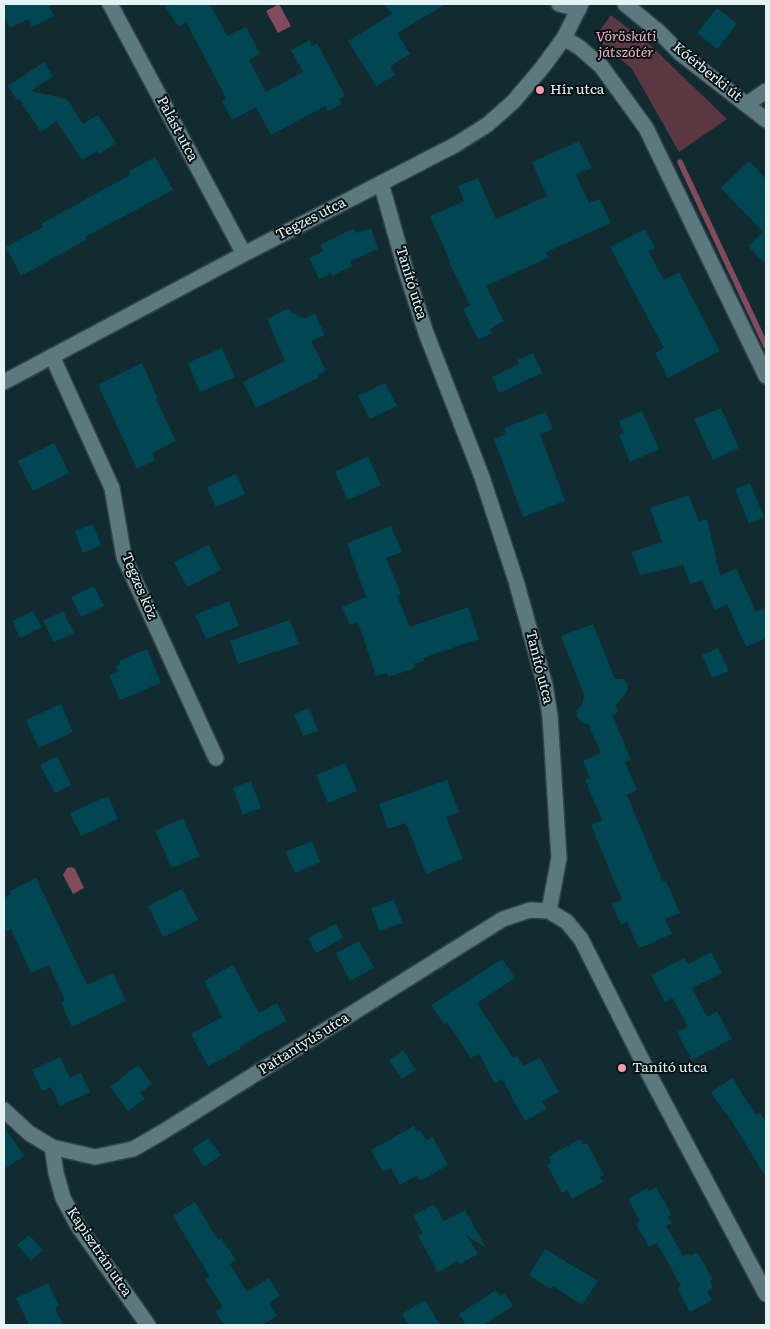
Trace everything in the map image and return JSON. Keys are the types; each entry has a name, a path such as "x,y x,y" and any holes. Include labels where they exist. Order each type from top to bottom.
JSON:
{"street":[{"name":"Palást utca","path":"110,4 244,254"},
{"path":"559,4 580,7"},
{"name":"Kőérberki út","path":"625,4 659,32 680,53 766,120"},
{"name":"Tegzes utca","path":"4,382 244,254 455,146 487,125 525,89 564,38 580,7"},
{"path":"564,38 579,47 601,66 646,128 766,376"},
{"path":"747,104 766,91"},
{"name":"Tanító utca","path":"381,183 404,268 426,333 482,477 513,572 545,685 550,716 559,858 549,911"},
{"name":"Tegzes köz","path":"52,356 112,488 124,558 216,758"},
{"name":"Pattantyús utca","path":"52,1147 95,1157 133,1148 161,1133 503,919 530,910 549,911"},
{"path":"549,911 567,922 581,939 651,1078 766,1294"},
{"path":"4,1110 29,1132 52,1147"},
{"name":"Kapisztrán utca","path":"52,1147 61,1190 78,1226 148,1325"}],"green space":[{"name":"Vöröskúti játszótér","path":"611,15 651,46 727,119 679,152 632,69 595,37"}],"shaded area":[{"path":"279,4 291,26 278,33 266,11"},
{"path":"72,867 75,869 84,888 73,894 63,875 67,868"}],"building":[{"path":"4,4 55,4 49,7 54,16 32,27 28,19 10,28 4,16"},
{"path":"163,4 210,4 227,36 246,27 260,54 249,60 266,92 303,72 291,50 310,40 312,46 317,43 345,96 339,99 342,104 328,111 325,106 271,135 256,107 232,120 222,101 226,98 186,22 179,27"},
{"path":"385,4 446,4 397,33 410,54 390,66 395,75 376,86 348,41 392,14"},
{"path":"717,8 737,24 717,49 697,33"},
{"path":"44,62 53,76 31,91 67,99 83,124 98,115 116,143 99,154 97,151 82,160 56,121 41,132 8,86"},
{"path":"579,141 592,168 576,175 589,203 600,199 611,223 546,252 549,257 486,286 504,321 490,329 492,333 478,340 463,309 470,305 449,262 430,216 464,201 458,186 478,178 496,219 547,196 532,162"},
{"path":"155,157 173,190 85,237 86,240 21,276 6,247 43,227 41,224 130,175 129,171"},
{"path":"749,161 766,179 766,265 748,246 763,232 721,188"},
{"path":"354,228 356,233 371,228 378,249 350,261 352,266 332,276 331,273 319,279 309,258 323,251 320,245"},
{"path":"645,229 655,248 648,251 664,280 679,272 720,351 668,378 655,353 664,348 610,247"},
{"path":"289,308 292,313 304,318 315,314 325,335 311,341 326,371 317,375 318,378 256,408 243,382 285,361 267,319"},
{"path":"222,348 235,377 200,392 188,363"},
{"path":"533,353 542,373 499,393 492,377 519,364 517,360"},
{"path":"142,363 158,398 156,399 176,441 152,453 155,460 137,469 98,385"},
{"path":"385,383 397,406 370,419 358,396"},
{"path":"721,408 739,448 713,460 694,419"},
{"path":"642,411 659,449 630,462 619,435 624,433 619,421"},
{"path":"546,412 553,429 540,434 565,501 523,517 494,439 506,434 504,428"},
{"path":"54,443 69,473 33,491 18,461"},
{"path":"368,456 381,485 348,500 335,472"},
{"path":"236,474 245,494 216,507 207,487"},
{"path":"750,483 764,517 749,524 735,489"},
{"path":"689,495 699,522 707,519 720,576 736,568 756,612 766,608 766,638 746,647 727,604 715,610 702,580 690,584 683,565 640,575 632,552 662,542 650,508"},
{"path":"93,524 101,545 83,553 75,531"},
{"path":"391,526 402,552 386,558 401,594 397,596 410,627 468,607 479,639 423,658 424,661 413,664 415,668 388,677 387,673 376,676 358,622 350,625 342,607 366,597 347,543"},
{"path":"209,545 221,570 187,587 174,562"},
{"path":"94,586 104,606 81,617 71,597"},
{"path":"229,601 239,626 206,639 195,615"},
{"path":"33,611 42,627 20,638 12,621"},
{"path":"63,611 74,633 54,642 43,621"},
{"path":"290,620 299,644 238,664 230,641"},
{"path":"593,624 615,679 623,679 628,685 627,692 616,705 618,712 612,715 631,760 625,762 637,790 627,795 663,882 666,881 680,913 665,919 672,934 639,948 627,922 621,925 612,904 622,900 591,825 602,820 585,780 590,778 583,761 601,753 588,724 582,723 577,717 577,710 582,705 584,695 561,636"},
{"path":"718,648 729,671 712,678 702,655"},
{"path":"147,649 161,683 120,700 109,675 118,671 116,666 120,664 119,661"},
{"path":"61,704 73,732 39,748 26,720"},
{"path":"309,708 318,731 303,736 294,714"},
{"path":"57,756 71,785 55,793 40,765"},
{"path":"345,763 357,791 328,803 316,775"},
{"path":"447,780 459,812 446,817 463,859 426,874 406,823 388,829 379,804"},
{"path":"251,781 261,808 243,815 233,788"},
{"path":"108,796 118,819 81,836 70,813"},
{"path":"183,818 200,856 172,868 155,831"},
{"path":"312,841 320,862 295,873 286,852"},
{"path":"36,878 87,985 113,973 126,1001 72,1027 61,1002 65,1000 49,965 31,973 11,929 4,932 4,898 11,894 10,891"},
{"path":"182,889 198,920 163,937 148,906"},
{"path":"394,900 403,923 379,931 371,908"},
{"path":"336,924 343,938 316,953 308,938"},
{"path":"359,941 374,968 350,981 336,953"},
{"path":"711,952 722,973 692,988 707,1017 717,1011 732,1039 692,1060 677,1032 688,1027 673,998 665,1002 651,975 684,958 688,964"},
{"path":"502,959 515,978 477,1003 513,1058 517,1055 523,1066 540,1058 559,1092 542,1101 547,1109 525,1121 502,1079 494,1083 479,1053 471,1058 447,1022 444,1024 431,1005"},
{"path":"233,965 259,1013 277,1003 286,1021 240,1046 241,1049 208,1066 191,1034 222,1017 204,981"},
{"path":"403,1050 416,1070 402,1079 389,1060"},
{"path":"60,1057 70,1078 81,1073 90,1092 60,1106 51,1087 42,1091 32,1070"},
{"path":"138,1065 152,1084 140,1093 145,1099 128,1111 110,1087"},
{"path":"732,1078 756,1115 760,1113 766,1123 766,1177 726,1112 711,1092"},
{"path":"414,1126 417,1132 420,1130 426,1140 433,1137 448,1165 420,1181 417,1175 400,1185 391,1168 383,1172 371,1150"},
{"path":"4,1127 24,1156 4,1169"},
{"path":"208,1138 221,1155 204,1167 192,1149"},
{"path":"580,1139 583,1145 587,1143 604,1175 600,1177 603,1182 572,1199 567,1190 562,1193 547,1165 551,1162 548,1157"},
{"path":"656,1187 672,1215 668,1216 672,1223 666,1226 683,1256 688,1253 690,1256 697,1252 713,1279 710,1281 713,1288 707,1291 712,1300 690,1312 677,1288 681,1286 657,1243 649,1247 636,1224 640,1221 628,1199 647,1188 649,1191"},
{"path":"195,1202 218,1240 221,1238 236,1260 230,1264 247,1292 269,1278 280,1296 269,1303 277,1316 262,1325 224,1325 215,1312 223,1307 205,1279 210,1277 173,1216"},
{"path":"434,1204 444,1221 465,1210 486,1248 466,1235 478,1254 460,1264 458,1261 438,1272 418,1236 423,1233 413,1216"},
{"path":"29,1235 43,1250 31,1261 17,1245"},
{"path":"545,1249 598,1281 582,1305 553,1286 551,1289 529,1275"},
{"path":"48,1283 59,1306 55,1308 63,1325 29,1325 16,1298"},
{"path":"496,1290 500,1296 504,1293 513,1306 483,1325 466,1325 459,1314"},
{"path":"425,1300 440,1325 409,1325 402,1314"}],"waterway":[{"path":"680,162 766,346"}],"place":[{"name":"Hír utca","path":"540,90"},
{"name":"Tanító utca","path":"622,1068"}]}
